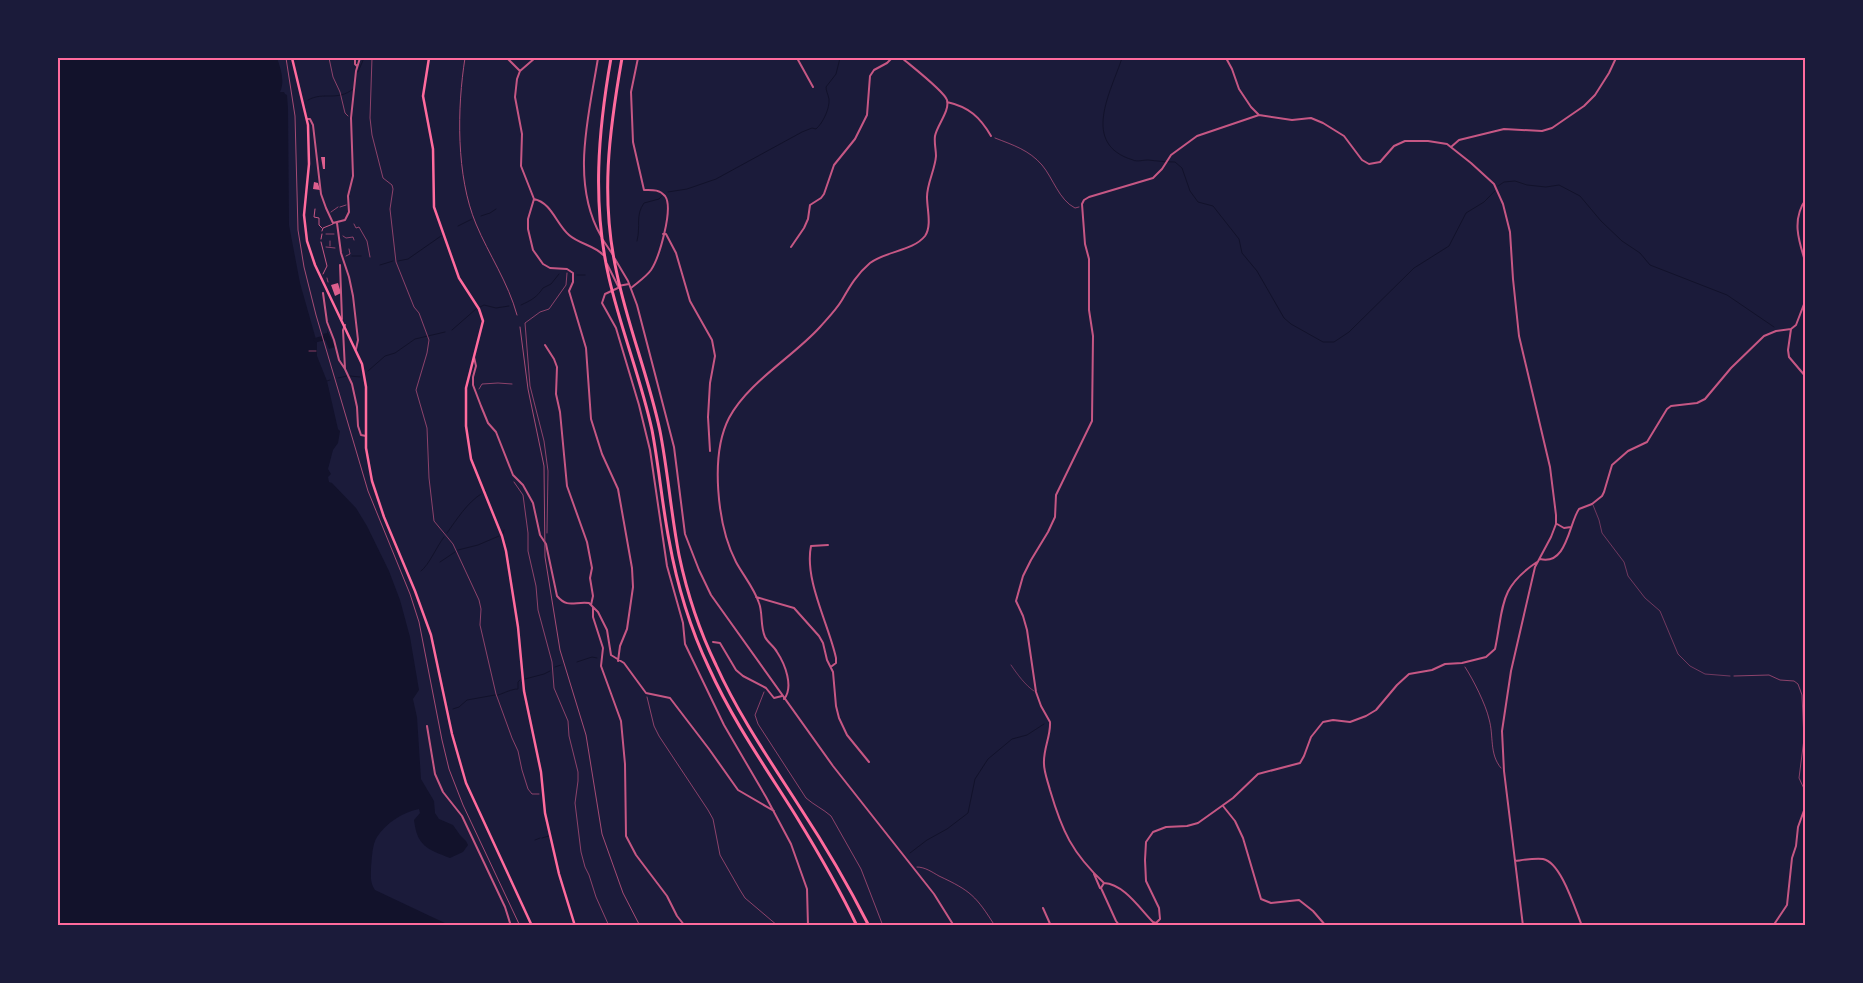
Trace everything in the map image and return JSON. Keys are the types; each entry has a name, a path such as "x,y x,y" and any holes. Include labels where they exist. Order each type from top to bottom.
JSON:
{"highway":[{"path":"611,58 599,146 599,212 605,259 646,405 669,540 682,599 701,651 723,697 824,862 857,926"},
{"path":"622,58 608,153 607,195 609,231 622,297 652,396 665,460 674,526 690,598 701,632 716,666 752,731 832,858 869,926"}],"main road":[{"path":"292,58 307,119 309,156 304,215 305,234 312,258 356,349 365,379 368,465 376,495 421,604 431,635 462,772 477,810 532,926"},
{"path":"429,58 423,96 433,149 434,207 459,278 482,316 482,326 466,388 468,446 473,466 502,536 508,562 518,627 524,691 542,772 545,813 559,874 575,926"}],"street":[{"path":"355,58 357,66"},
{"path":"315,208 314,217 319,218 322,229 333,223 345,220 349,212 348,196 353,176 351,118 357,66 360,58"},
{"path":"507,58 520,71"},
{"path":"535,58 520,71 515,97 522,134 521,166 534,198 528,218 528,228 536,257 550,268 567,269 573,272 574,276 569,291 586,348 592,419 602,454 618,489 632,568 633,586 627,629 620,646 618,661"},
{"path":"598,58 584,154 586,192 595,226 631,288 670,424 687,542 711,596 833,766 947,913 954,926"},
{"path":"631,288 652,269 660,248 668,209 664,194 656,190 644,190 634,142 631,92 638,58"},
{"path":"797,58 813,87"},
{"path":"791,247 804,228 808,219 810,205 824,194 834,165 855,139 868,115 870,76 874,70 892,58"},
{"path":"783,698 788,691 786,673 778,652 765,636 760,605 733,555 727,541 722,519 719,492 720,454 723,434 729,418 739,403 818,329 841,302 848,288 862,270 878,258 909,246 924,236 928,224 927,192 936,155 935,137 947,108 947,102 943,94 902,58"},
{"path":"1226,58 1239,89 1251,107 1260,115"},
{"path":"1451,147 1459,140 1504,129 1542,131 1552,128 1590,100 1600,89 1616,58"},
{"path":"947,102 963,107 980,118 991,136"},
{"path":"1523,926 1504,771 1502,731 1511,671 1535,567 1539,560 1551,537 1556,524 1556,505 1552,476 1518,330 1509,224 1499,193 1487,178 1451,147 1442,142 1405,141 1394,146 1380,162 1369,164 1362,160 1344,136 1322,123 1310,118 1292,120 1260,115 1197,136 1171,155 1153,178 1084,200 1082,206 1089,259 1089,310 1093,336 1092,421 1056,496 1055,517 1030,560 1016,601 1027,630 1036,692 1050,722 1044,767 1054,805 1065,834 1074,851 1092,872 1104,882 1111,883 1127,895 1153,922 1159,922 1161,916 1146,881 1145,860 1149,837 1159,829 1166,827 1187,826 1198,823 1223,806 1258,774 1300,763 1311,737 1323,722 1333,720 1350,722 1358,720 1376,710 1409,674 1432,670 1445,664 1462,663 1486,657 1494,651 1506,592 1521,573 1539,560 1560,552 1566,543 1579,509 1592,504 1604,492 1612,465 1628,451 1647,442 1669,407 1701,402 1715,388 1730,368 1764,336 1776,330 1791,329 1796,325 1806,299"},
{"path":"307,119 313,122 321,196 333,223"},
{"path":"534,198 542,201 569,235 602,253 620,287"},
{"path":"1806,199 1798,217 1796,231 1806,264"},
{"path":"337,223 342,253 353,296 358,340 356,349"},
{"path":"322,234 322,248 327,265 327,269 323,274"},
{"path":"663,234 666,234 673,245 690,301 712,340 714,356 708,417 710,451"},
{"path":"340,264 342,319"},
{"path":"629,284 605,294 602,303 616,328 639,405 650,450 667,566 683,623 684,638 724,725 787,836 806,881 809,902 808,926"},
{"path":"322,293 327,323 339,360 350,379 357,407 358,430 366,436"},
{"path":"345,325 343,332 345,369"},
{"path":"1791,329 1789,357 1806,377"},
{"path":"545,345 557,367 556,394 560,412 567,486 587,542 592,568 590,578 593,596 593,617 602,648 601,666 621,721 626,836 636,855 667,896 677,916 685,926"},
{"path":"474,357 476,366 473,377 476,392 488,423 496,432 515,478 523,485 533,503 537,527 541,539 546,544 557,596 567,604 583,602 592,606 598,612 607,630 611,655 624,663 646,693 670,698 738,790 774,812"},
{"path":"1556,524 1564,528 1571,527"},
{"path":"828,545 811,546 810,559 815,587 836,658 836,663 832,666"},
{"path":"756,597 794,608 824,643 827,660 832,666 839,718 847,735 870,762"},
{"path":"713,642 718,642 722,645 729,661 740,673 766,688 774,698 783,698"},
{"path":"427,726 435,774 443,792 462,816 505,907 511,926"},
{"path":"1773,926 1787,905 1792,858 1796,846 1798,827 1806,805"},
{"path":"1223,806 1235,821 1243,838 1261,899 1271,903 1300,900 1326,926"},
{"path":"1515,861 1542,859 1549,861 1562,877 1582,926"},
{"path":"1092,872 1120,926"},
{"path":"1101,888 1104,882"},
{"path":"1043,908 1051,926"}],"lane":[{"path":"1592,504 1602,533 1624,562 1628,576 1645,598 1660,611 1678,654 1690,666 1705,674 1730,676"},
{"path":"1011,665 1019,673 1025,684 1036,692"}],"path":[{"path":"329,58 332,77 341,95 345,114 351,118"},
{"path":"372,58 370,118 372,135 383,178 392,185 393,189 390,208 396,262 429,340 416,390 428,428 429,478 434,521 453,544 479,600 481,609 480,625 496,694 519,752 528,789 532,794 543,794"},
{"path":"991,136 1002,142 1016,145 1028,152 1042,165 1072,206 1075,208 1082,206"},
{"path":"333,211 347,205"},
{"path":"354,224 356,228 359,227 366,240 370,257"},
{"path":"326,234 338,234"},
{"path":"341,236 353,237 354,240"},
{"path":"330,241 330,247"},
{"path":"322,248 335,248"},
{"path":"344,256 350,254 349,249"},
{"path":"546,533 548,471 544,441 530,386 525,323 540,312 550,308 566,285 567,269"},
{"path":"327,278 328,282"},
{"path":"309,351 316,351"},
{"path":"476,392 482,384 498,382 512,384"},
{"path":"515,478 514,482 523,495 530,562 536,586 538,610 553,665 553,684 568,721 569,736 578,772 575,803 581,852 596,897 609,926"},
{"path":"1462,663 1472,678 1489,719 1494,758 1504,771"},
{"path":"1730,676 1769,675 1780,680 1794,681 1798,684 1802,695 1804,739 1799,778 1806,793"},
{"path":"766,688 756,711 757,721 773,749 806,798 814,806 830,816 861,869 883,926"},
{"path":"646,693 659,736 713,819 720,855 745,898 778,926"},
{"path":"913,869 920,867 967,890 983,906 995,926"}],"shaded area":[{"path":"58,58 277,58 282,80 280,92 284,92 287,95 289,225 300,283 317,343 317,356 327,381 340,431 338,443 333,450 328,469 331,474 328,477 329,482 356,508 389,571 400,600 410,637 419,690 413,699 417,717 421,779 434,801 435,813 439,819 453,825 468,845 463,852 450,858 429,849 421,841 415,829 414,820 420,813 419,809 395,819 375,840 371,877 375,890 449,925 58,925"},
{"path":"327,330 335,347 329,349 323,334 327,333"}],"building":[{"path":"321,157 325,157 325,169 323,169"},
{"path":"314,182 318,183 320,190 313,189"},
{"path":"338,283 341,293 335,296 331,285"}],"waterway":[{"path":"358,72 364,58"},
{"path":"668,192 687,189 716,179 802,132 812,128 816,129 826,115 829,103 826,87 836,74 840,58"},
{"path":"1122,58 1107,101 1104,116 1103,130 1107,142 1117,152 1135,161 1175,162 1182,168 1190,191 1198,202 1213,206 1239,239 1242,253 1257,271 1284,318 1323,342 1334,342 1349,332 1414,268 1449,246 1466,213 1484,202 1495,191"},
{"path":"308,100 320,96 341,95 353,89"},
{"path":"1498,186 1504,182 1515,181 1527,185 1546,187 1559,185 1580,196 1601,221 1622,241 1640,253 1650,265 1727,295 1774,327"},
{"path":"637,241 641,208 644,203 659,199 663,195"},
{"path":"481,216 496,209"},
{"path":"458,226 472,219"},
{"path":"398,261 408,259 441,236"},
{"path":"352,256 361,256"},
{"path":"380,265 393,261"},
{"path":"521,305 539,294 559,274"},
{"path":"577,275 585,275"},
{"path":"480,307 484,305 496,308 509,306"},
{"path":"452,330 476,309"},
{"path":"368,371 385,356 395,353 415,339 445,332"},
{"path":"316,340 324,338"},
{"path":"338,378 347,376"},
{"path":"350,376 360,377"},
{"path":"447,533 458,517 481,494"},
{"path":"503,534 504,530"},
{"path":"458,550 478,545 499,536"},
{"path":"421,571 444,537"},
{"path":"440,562 455,552"},
{"path":"577,662 592,657 597,658"},
{"path":"555,667 561,665"},
{"path":"525,679 550,671"},
{"path":"498,695 518,689 518,682 520,680"},
{"path":"453,709 459,707 467,700 495,695"},
{"path":"910,853 968,813 975,779 988,759 1012,739 1027,735 1044,724"},
{"path":"542,838 549,836"},
{"path":"535,840 540,838"}],"railway":[{"path":"286,58 295,116 298,230 304,267 316,315 368,491 410,594 419,622 449,769 463,805 520,926"},
{"path":"465,58 462,78 460,142 469,205 481,235 509,291 517,315"},
{"path":"520,327 528,389 544,466 545,557 560,650 586,735 602,834 623,893 640,926"}]}
